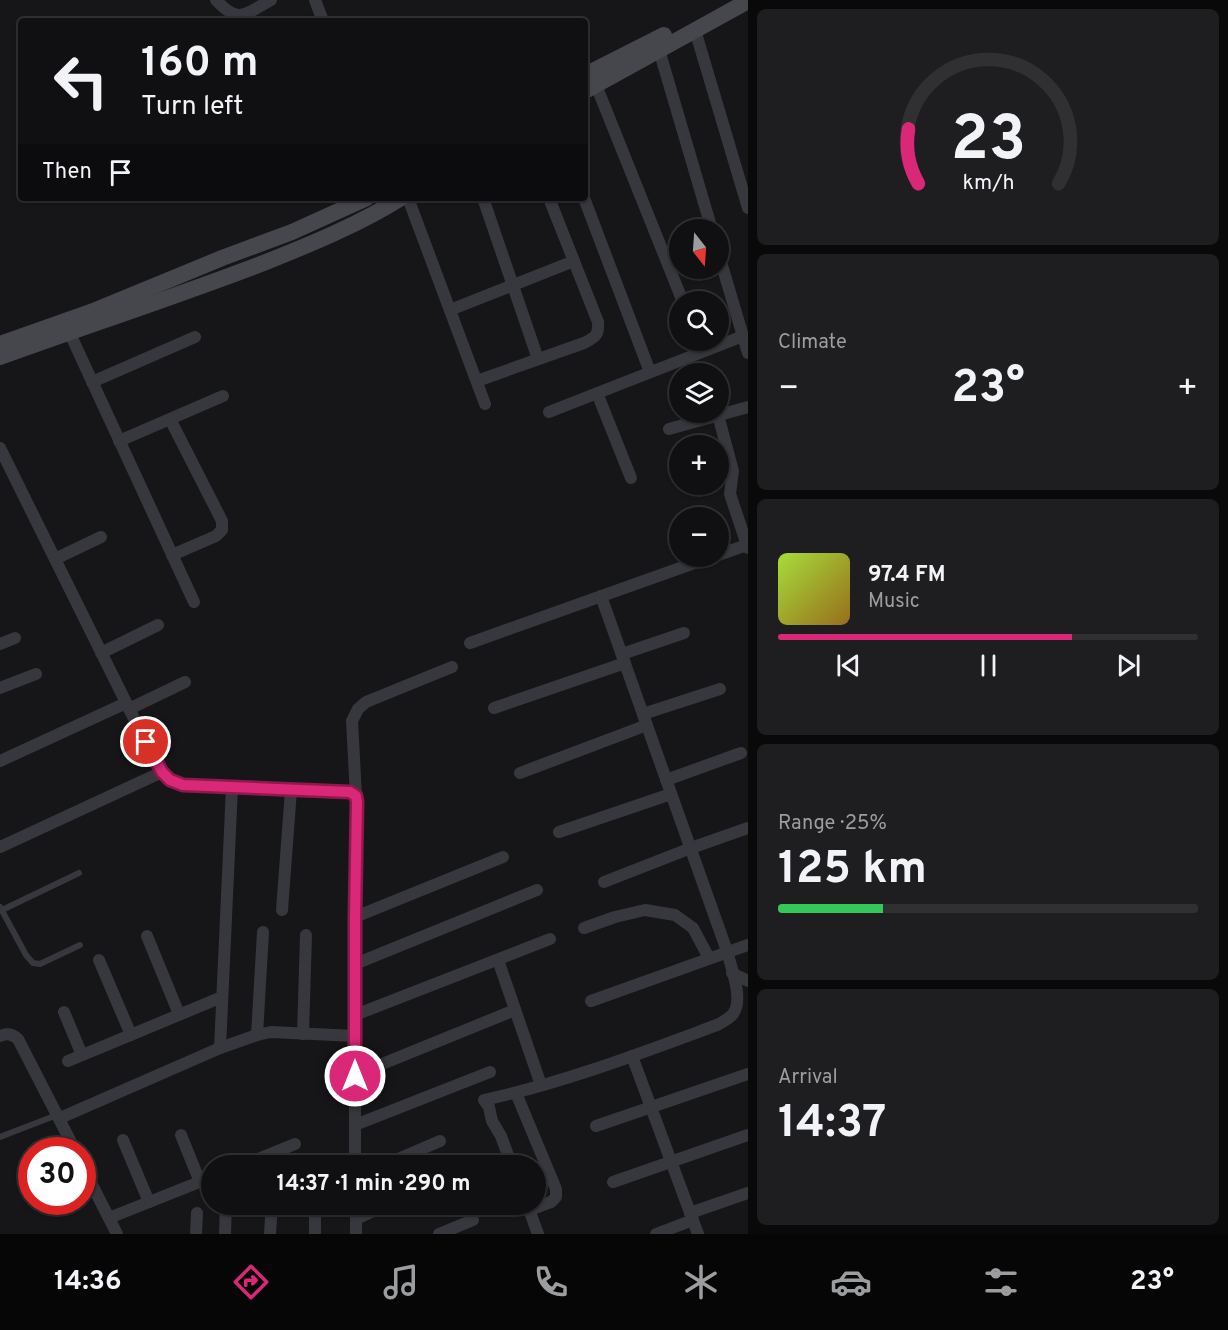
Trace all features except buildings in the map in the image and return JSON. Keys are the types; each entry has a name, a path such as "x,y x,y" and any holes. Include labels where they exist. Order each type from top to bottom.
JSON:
{"main road":[{"path":"589,84 728,0"},
{"path":"658,44 695,30 748,1"},
{"path":"0,357 67,327 96,310 292,232 360,201"},
{"path":"0,344 67,327 213,282 302,247 396,201"}],"street":[{"path":"216,0 225,10 235,15 244,14 271,0"},
{"path":"315,0 322,18"},
{"path":"695,30 748,208"},
{"path":"658,44 709,219"},
{"path":"589,84 678,291"},
{"path":"409,201 485,404"},
{"path":"484,201 538,359"},
{"path":"477,381 584,343 595,337 599,331 598,322 550,201"},
{"path":"585,201 650,372"},
{"path":"450,310 574,261"},
{"path":"726,279 748,353"},
{"path":"67,327 194,602"},
{"path":"729,339 743,336"},
{"path":"92,382 195,337"},
{"path":"549,412 650,372 691,351"},
{"path":"597,393 631,478"},
{"path":"119,441 223,396"},
{"path":"729,413 748,407"},
{"path":"170,419 222,521 222,530 216,536 172,555"},
{"path":"669,429 692,423"},
{"path":"720,423 733,471 730,494 747,542 729,550"},
{"path":"0,448 154,759 170,780 183,785 350,792 356,796"},
{"path":"55,559 101,537"},
{"path":"470,643 683,567"},
{"path":"508,1155 484,1100 516,1093 632,1056 717,1025 734,1013 738,996 727,951 601,596"},
{"path":"101,653 158,625"},
{"path":"494,708 684,633"},
{"path":"0,644 15,638"},
{"path":"356,1155 357,802 352,721 358,709 366,702 452,667"},
{"path":"0,688 36,674"},
{"path":"0,761 185,682"},
{"path":"520,773 720,689"},
{"path":"666,780 741,753"},
{"path":"0,847 162,772"},
{"path":"220,1048 232,787"},
{"path":"282,910 291,790"},
{"path":"559,832 671,794"},
{"path":"604,882 748,828"},
{"path":"355,917 502,856"},
{"path":"355,964 537,890"},
{"path":"584,928 615,916 645,909 675,915 693,928 709,958"},
{"path":"257,1035 263,932"},
{"path":"303,1034 306,935"},
{"path":"147,936 179,1014"},
{"path":"355,1016 550,939"},
{"path":"591,1001 748,945"},
{"path":"99,960 131,1035"},
{"path":"498,960 541,1085"},
{"path":"732,973 748,981"},
{"path":"68,1061 222,997"},
{"path":"355,1076 515,1010"},
{"path":"64,1012 82,1055"},
{"path":"59,1117 220,1048 257,1035 271,1032 355,1036"},
{"path":"0,1036 8,1034 18,1039 69,1137"},
{"path":"632,1056 698,1234"},
{"path":"356,1125 490,1072"},
{"path":"596,1126 748,1074"},
{"path":"516,1093 542,1155"},
{"path":"180,1135 201,1171"},
{"path":"613,1182 748,1135"},
{"path":"123,1140 149,1202"},
{"path":"408,1155 440,1141"},
{"path":"268,1155 295,1144"},
{"path":"546,1165 556,1189 556,1197 546,1203"},
{"path":"109,1218 201,1181"},
{"path":"96,1192 117,1234"},
{"path":"656,1234 748,1193"},
{"path":"196,1234 197,1214"},
{"path":"225,1234 226,1215"},
{"path":"270,1234 271,1215"},
{"path":"315,1215 315,1234"},
{"path":"356,1215 356,1234"},
{"path":"356,1219 365,1215"},
{"path":"531,1215 538,1234"},
{"path":"439,1234 473,1220"}],"lane":[{"path":"79,873 1,908 26,955 33,963 40,964 80,945"},
{"path":"0,925 8,921"},
{"path":"0,1137 59,1117"}],"route":[{"path":"146,742 162,772 170,780 183,785 350,792 356,796 355,1076"}]}
